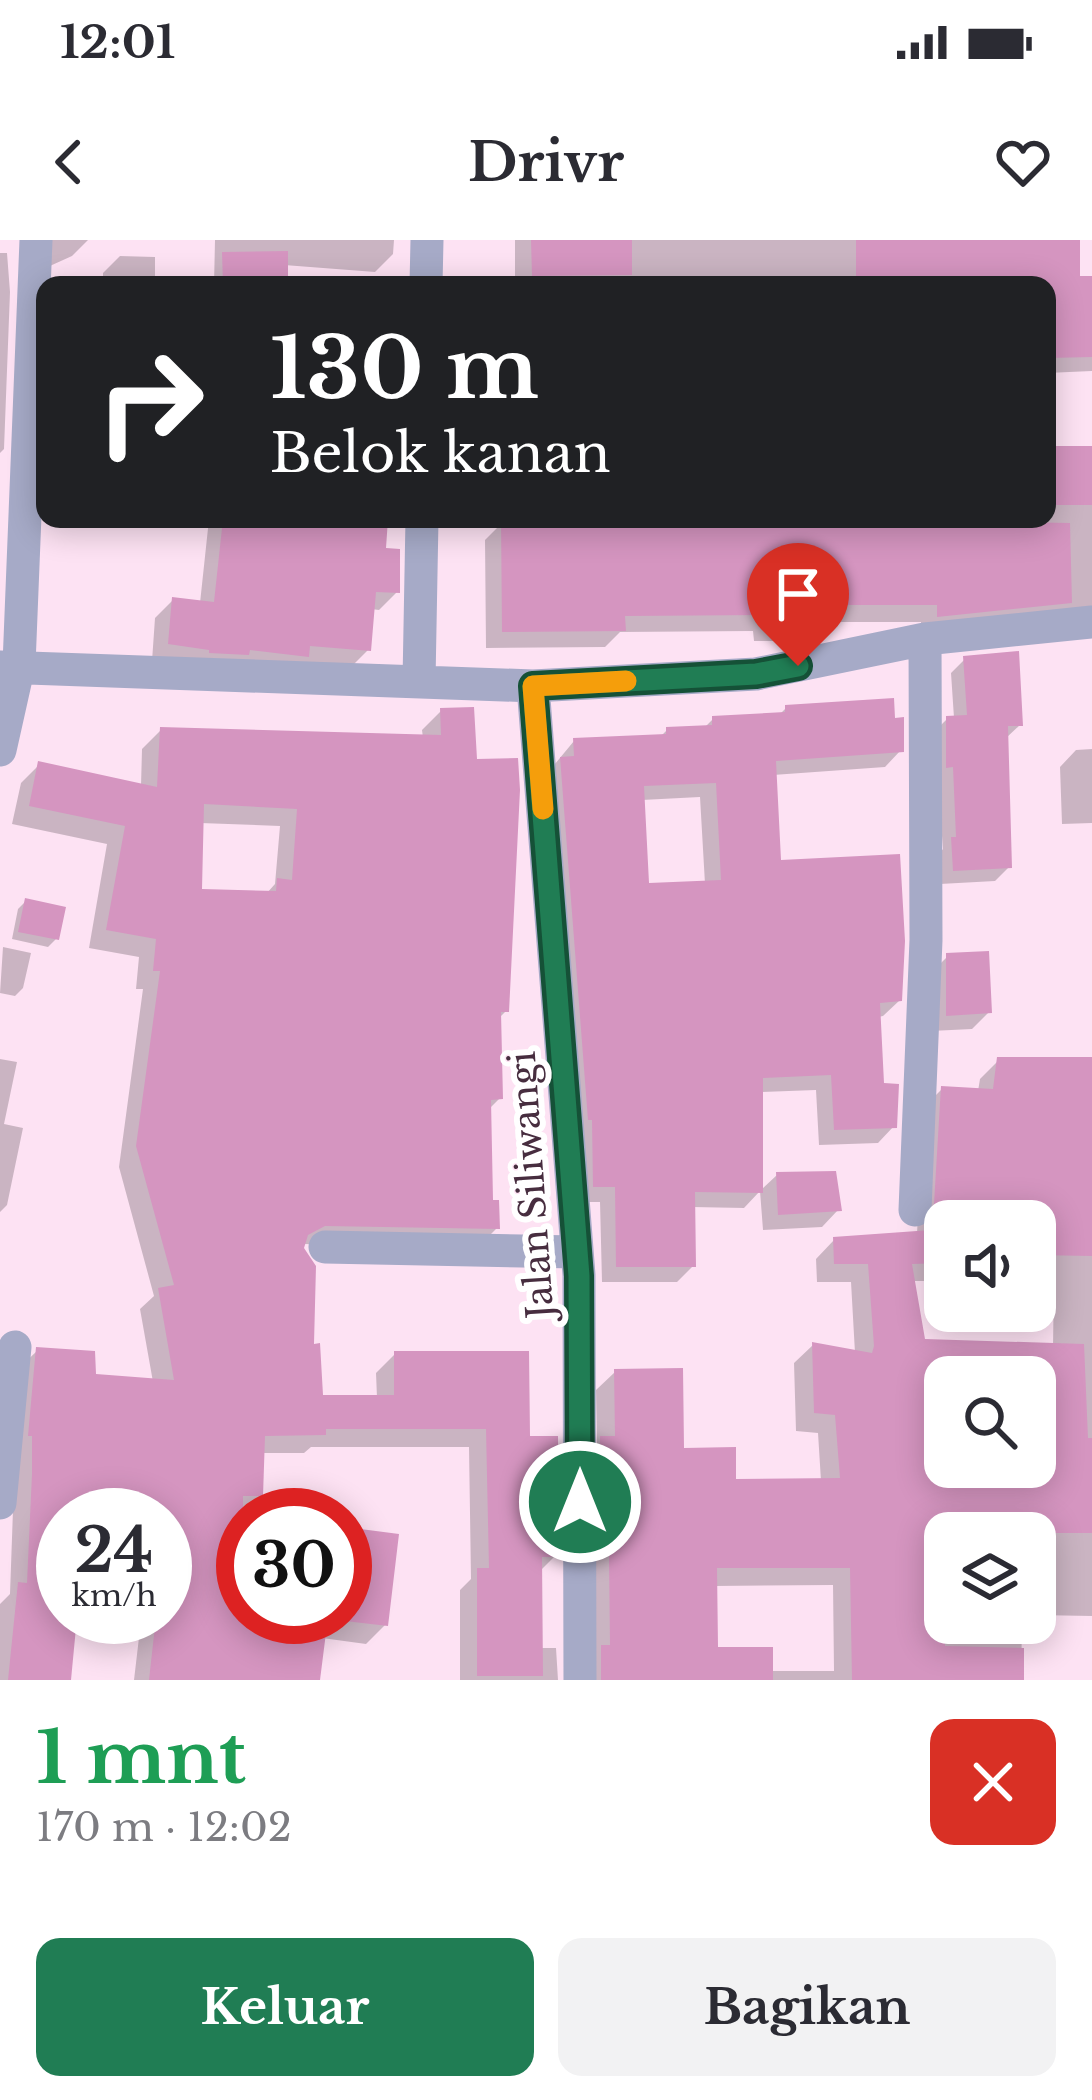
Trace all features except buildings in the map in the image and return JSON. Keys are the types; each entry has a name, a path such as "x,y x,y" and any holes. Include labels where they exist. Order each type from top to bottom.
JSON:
{"street":[{"path":"0,750 36,240"},
{"path":"426,276 427,240"},
{"path":"419,681 422,528"},
{"path":"9,666 533,686 756,674 925,639 1092,622"},
{"path":"916,1210 926,940 925,639"},
{"name":"Jalan Siliwangi","path":"533,686 577,1252 580,1680"},
{"path":"325,1246 577,1252"},
{"path":"0,1503 14,1347"}],"slow traffic":[{"path":"543,809 533,686 626,681"}],"route":[{"path":"580,1502 579,1276 533,686 756,674 798,666"}]}
